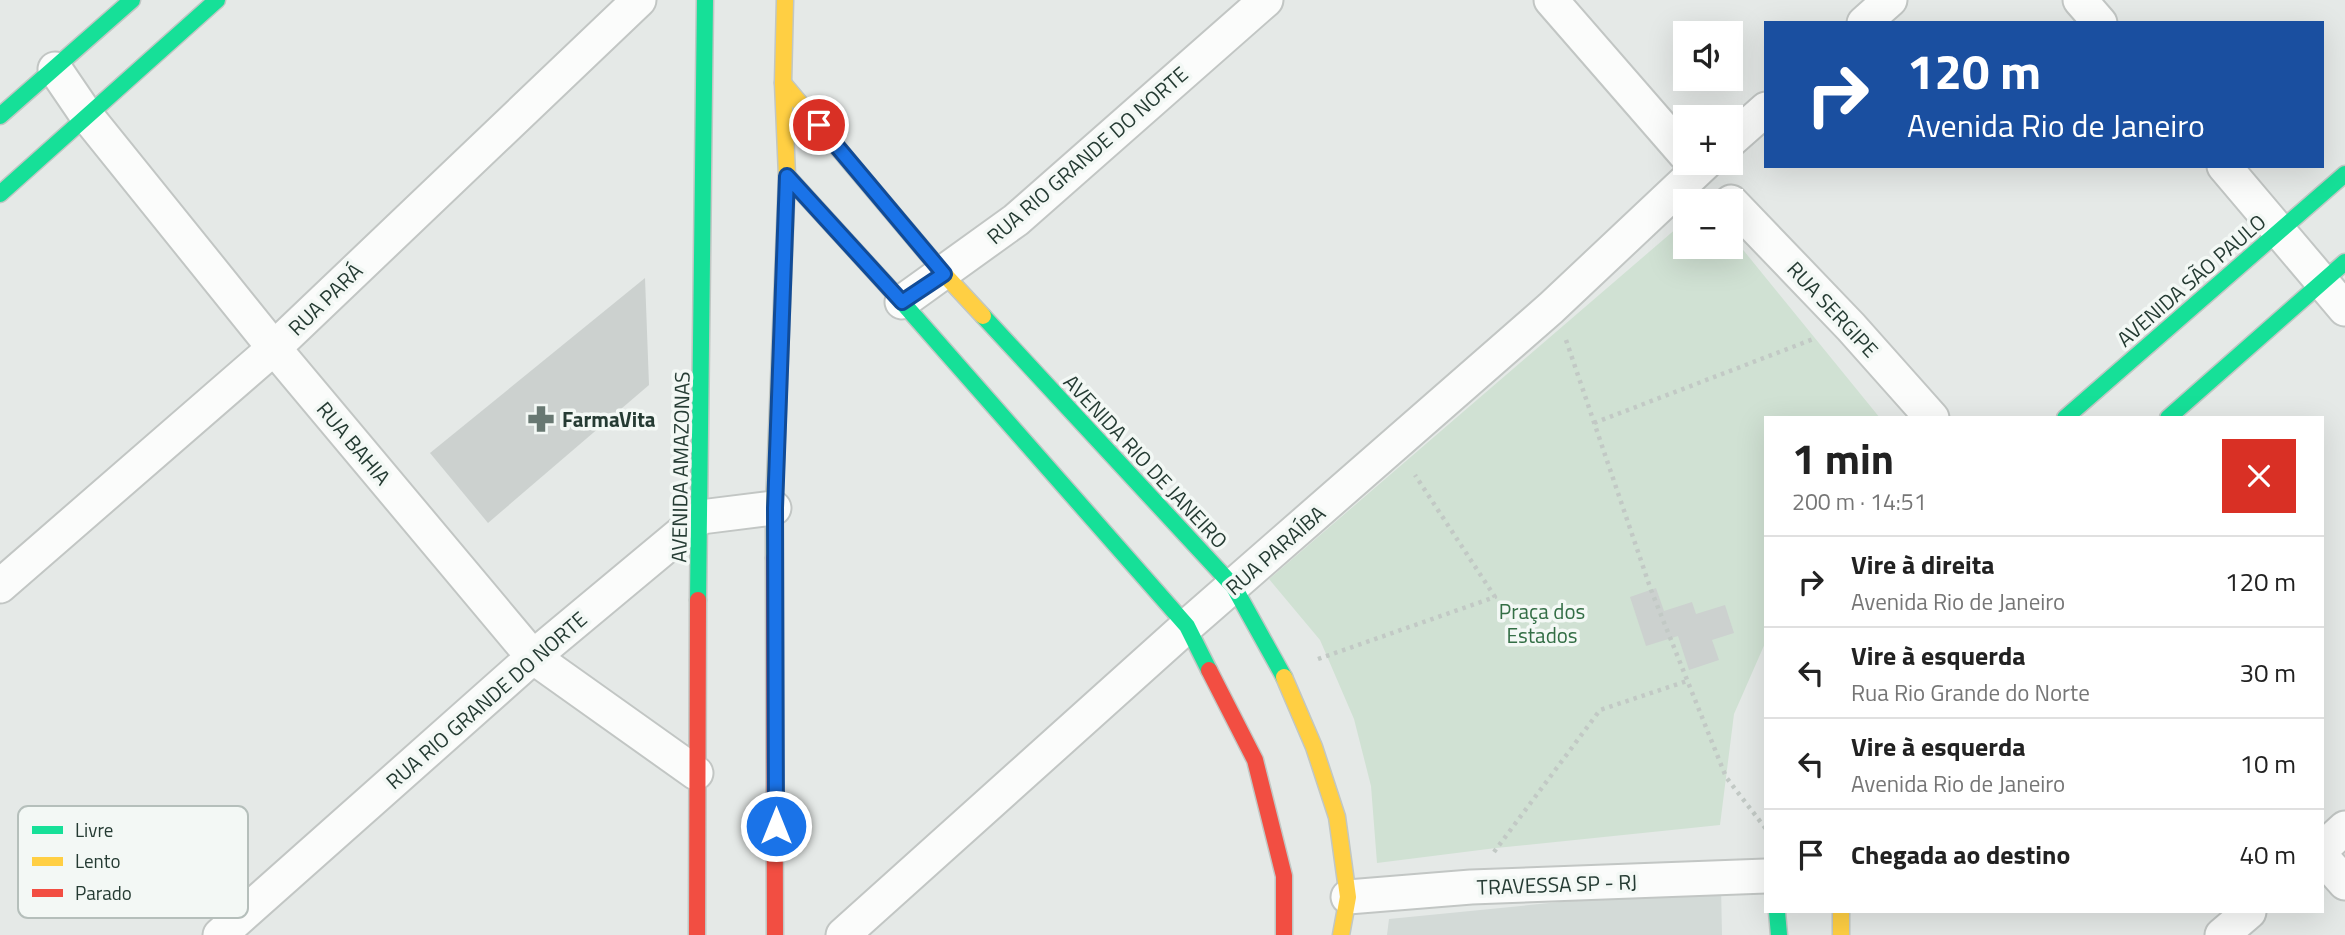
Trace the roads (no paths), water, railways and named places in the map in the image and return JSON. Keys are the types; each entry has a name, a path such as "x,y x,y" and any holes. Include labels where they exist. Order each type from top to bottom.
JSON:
{"street":[{"path":"0,116 132,0"},
{"path":"0,194 217,0"},
{"name":"RUA PARÁ","path":"0,586 274,348 639,0"},
{"name":"AVENIDA AMAZONAS","path":"697,935 696,773 705,0"},
{"path":"775,935 775,508 787,176 783,83 785,0"},
{"name":"RUA RIO GRANDE DO NORTE","path":"902,302 1016,220 1266,0"},
{"name":"RUA SERGIPE","path":"1551,0 1673,137"},
{"path":"1866,21 1891,0"},
{"path":"2080,0 2098,21"},
{"name":"RUA BAHIA","path":"55,69 87,116 274,348 533,657 696,773"},
{"name":"AVENIDA RIO DE JANEIRO","path":"783,83 944,274 1234,587 1280,668 1314,747 1337,817 1348,897 1341,935"},
{"path":"1743,129 1764,111"},
{"path":"2226,168 2280,231 2334,272 2345,309"},
{"name":"AVENIDA SÃO PAULO","path":"2067,416 2345,174"},
{"name":"RUA PARAÍBA","path":"843,935 1187,626 1551,308 1682,175"},
{"name":"RUA SERGIPE","path":"1706,175 1719,189"},
{"path":"787,176 902,302 1187,626 1255,760 1284,876 1284,935"},
{"name":"RUA SERGIPE","path":"1743,215 1851,327 1930,416"},
{"path":"2170,416 2334,272"},
{"path":"701,517 775,508"},
{"name":"RUA RIO GRANDE DO NORTE","path":"248,910 533,657 701,517"},
{"path":"2324,847 2345,828"},
{"path":"2324,859 2345,883"},
{"name":"TRAVESSA SP - RJ","path":"1348,897 1471,887 1764,876"},
{"path":"1777,913 1779,935"},
{"path":"1841,913 1842,935"},
{"path":"2222,935 2248,913"},
{"name":"RUA RIO GRANDE DO NORTE","path":"220,935 239,918"}],"place":[{"name":"FarmaVita","path":"541,419"}],"park label":[{"name":"Praça dos Estados","path":"1542,623"}]}
